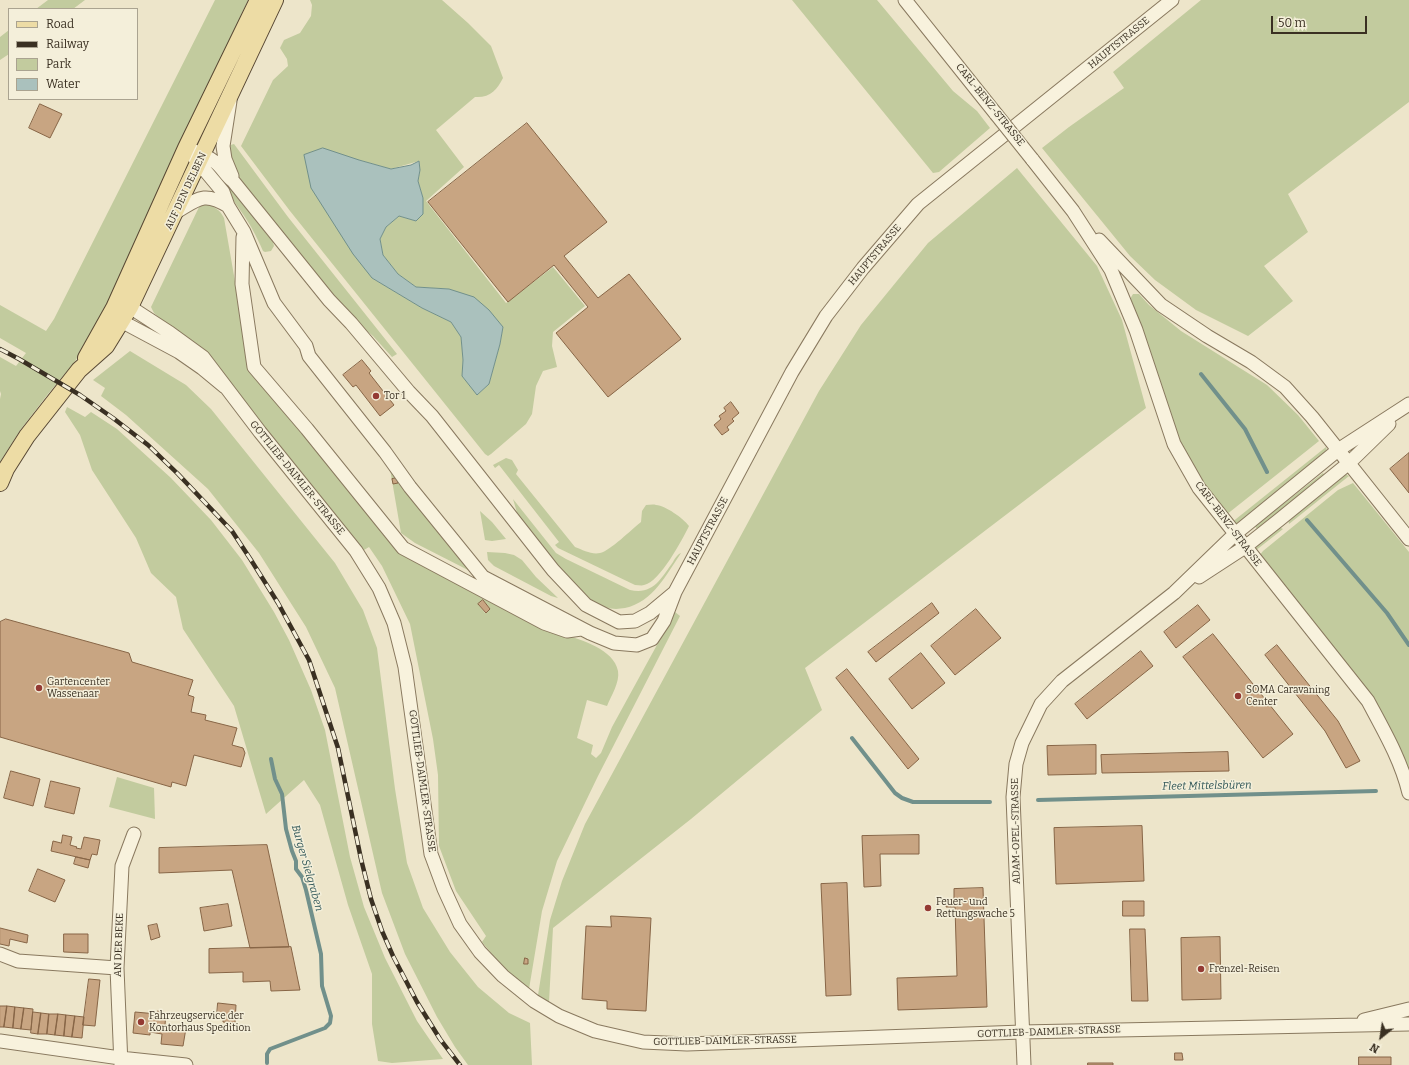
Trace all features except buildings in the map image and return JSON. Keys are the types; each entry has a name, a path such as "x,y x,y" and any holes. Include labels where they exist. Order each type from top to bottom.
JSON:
{"main road":[{"name":"AUF DEN DELBEN","path":"122,312 186,148 258,0"},
{"name":"AUF DEN DELBEN","path":"0,483 6,469 27,436 79,370 103,349 176,212 275,0"}],"street":[{"name":"CARL-BENZ-STRASSE","path":"905,0 1073,211 1161,305 1207,336 1251,362 1285,387 1349,463 1409,539"},
{"name":"HAUPTSTRASSE","path":"483,577 581,629 614,643 637,645 652,639 664,621 676,592 792,372 826,316 862,268 918,204 1172,0"},
{"path":"231,96 223,146 225,159 233,181"},
{"path":"186,148 201,158 216,162 329,300 351,322 365,331 378,343 414,388 432,416 553,570 586,605 619,622 635,621 650,613 676,592"},
{"path":"201,158 223,192 228,206 244,232 274,303 306,346 309,356 385,452 410,487 483,577"},
{"path":"176,212 199,198 211,198 228,206"},
{"name":"CARL-BENZ-STRASSE","path":"1073,211 1111,270 1136,330 1174,444 1199,488 1368,701 1390,740 1405,778 1409,793"},
{"path":"244,232 242,284 254,367 307,429 403,548 544,623 567,631 581,629"},
{"name":"GOTTLIEB-DAIMLER-STRASSE","path":"122,312 202,368 225,387 356,551 379,588 394,623 405,667 431,854 444,889 460,924 480,952 503,976 534,1001 559,1016 596,1031 643,1042 687,1044 1022,1032 1409,1024"},
{"name":"ADAM-OPEL-STRASSE","path":"1174,593 1235,534 1338,450 1409,404"},
{"name":"ADAM-OPEL-STRASSE","path":"1024,1065 1013,797 1016,764 1022,743 1042,704 1062,681 1174,593 1245,547 1349,463 1409,404"},
{"path":"463,579 483,577"},
{"name":"AN DER BEKE","path":"121,1061 117,968 122,866 134,834"},
{"path":"0,954 18,961 117,968"},
{"name":"GOTTLIEB-DAIMLER-STRASSE","path":"1345,1025 1409,1009"},
{"path":"0,1041 121,1061 186,1065"}],"green space":[{"path":"48,0 85,0 74,8 37,8"},
{"path":"215,0 248,0 99,321 74,363 21,429 0,462 0,357 16,366 26,353 0,338 0,305 46,331 54,319"},
{"path":"310,0 442,0 491,46 503,78 495,90 489,95 475,97 436,130 464,167 426,201 506,303 553,267 585,306 553,332 552,346 557,367 543,371 536,386 532,414 526,424 488,456 290,211 241,146 273,80 288,66 287,59 280,48 284,40 300,33 311,16 312,5","holes":["359,160 391,169 419,161 420,170 418,181 423,198 416,221 399,216 386,227 380,239 383,255 398,274 416,287 449,289 503,327 489,384 478,394 462,376 463,360 461,337 451,322 422,308 372,278"]},
{"path":"792,0 877,0 953,91 977,111 990,128 939,172 933,173"},
{"path":"1201,0 1409,0 1409,102 1288,194 1308,232 1264,266 1293,301 1248,336 1196,310 1155,280 1130,256 1042,148 1124,88 1113,72"},
{"path":"8,31 8,55 0,60 0,37"},
{"path":"234,144 288,217 397,354 392,357 373,336 348,315 241,180 234,170 227,146"},
{"path":"1017,168 1097,266 1122,320 1146,408 805,668 822,710 691,819 553,928 549,1002 538,995 550,920 562,881 585,824 819,391 861,325 928,243"},
{"path":"216,170 273,242 274,246 271,251 263,251 247,220 235,202 213,175"},
{"path":"207,204 212,206 219,211 224,218 250,368 390,542 563,634 596,646 604,651 615,663 618,671 618,680 607,706 587,700 577,738 593,745 591,754 596,758 601,753 612,727 675,612 680,616 598,776 557,861 542,911 529,989 501,965 482,942 486,936 456,891 439,846 438,775 433,739 410,624 382,566 369,547 364,550 228,382 154,313 151,307 200,205","holes":["483,600 490,609 485,613 478,604"]},
{"path":"1133,294 1139,294 1149,305 1181,331 1267,385 1298,415 1319,441 1226,515 1196,476 1179,446 1130,299"},
{"path":"130,351 186,385 211,409 335,563 363,610 377,648 395,789 407,863 423,908 450,952 478,987 509,1013 530,1023 532,1065 468,1065 437,1017 405,954 382,893 335,688 306,627 259,553 208,489 126,415 101,396 105,388 93,380"},
{"path":"67,407 85,417 91,412 117,429 171,478 211,520 242,560 274,612 289,640 311,690 325,730 350,857 364,907 385,958 417,1021 443,1059 392,1063 378,1061 372,1024 372,974 348,905 320,805 304,780 266,814 234,706 183,629 176,597 151,573 136,538 92,470 80,435 65,412"},
{"path":"1326,447 1327,451 1236,524 1231,523"},
{"path":"506,458 512,460 518,470 516,474 575,547 584,551 600,553 615,544 641,522 642,511 646,505 655,505 665,508 679,516 689,526 670,560 657,576 644,585 635,585 558,548 555,545 559,542 499,465 495,468 493,465"},
{"path":"390,469 469,569 468,570 415,543 401,533"},
{"path":"1323,473 1325,476 1257,529 1255,526"},
{"path":"1345,474 1349,476 1289,524 1288,519"},
{"path":"1353,483 1409,552 1409,773 1408,769 1259,556 1263,551 1338,490"},
{"path":"513,499 556,553 630,590 638,591 651,588 681,553 651,594 635,605 625,608 611,609 596,602 578,590 518,516"},
{"path":"480,511 492,522 506,539 492,541 485,540"},
{"path":"1279,527 1283,529 1255,551 1255,546"},
{"path":"487,552 514,555 522,560 536,577 558,598 551,596 494,566 488,560"},
{"path":"117,777 154,788 155,819 109,807"}],"water":[{"path":"323,148 391,169 411,165 419,161 420,170 418,181 423,198 423,214 416,221 399,216 386,227 380,239 383,255 398,274 416,287 449,289 474,297 489,310 503,327 489,384 477,395 462,376 463,360 461,337 451,322 422,308 372,278 353,254 311,188 304,155"}],"waterway":[{"name":"Fleet Mittelsbüren","path":"1201,374 1245,429 1267,472"},
{"name":"Fleet Mittelsbüren","path":"1307,520 1387,613 1409,645"},
{"name":"Fleet Mittelsbüren","path":"852,738 895,793 902,798 913,802 990,802"},
{"name":"Burger Sielgraben","path":"267,1063 267,1054 270,1049 325,1028 330,1023 331,1016 322,986 321,954 306,890 302,877 296,869 296,861 286,829 282,794 275,779 271,759"},
{"name":"Fleet Mittelsbüren","path":"1038,800 1376,791"}],"railway":[{"path":"0,349 80,395 148,445 232,531 251,560 278,603 309,660 338,748 361,859 371,899 382,931 417,1002 440,1039 460,1065"}],"place":[{"name":"Tor 1","path":"376,396"},
{"name":"Gartencenter Wassenaar","path":"39,688"},
{"name":"SOMA Caravaning Center","path":"1238,696"},
{"name":"Feuer- und Rettungswache 5","path":"928,908"},
{"name":"Frenzel-Reisen","path":"1201,969"},
{"name":"Fahrzeugservice der Kontorhaus Spedition","path":"141,1022"}]}
